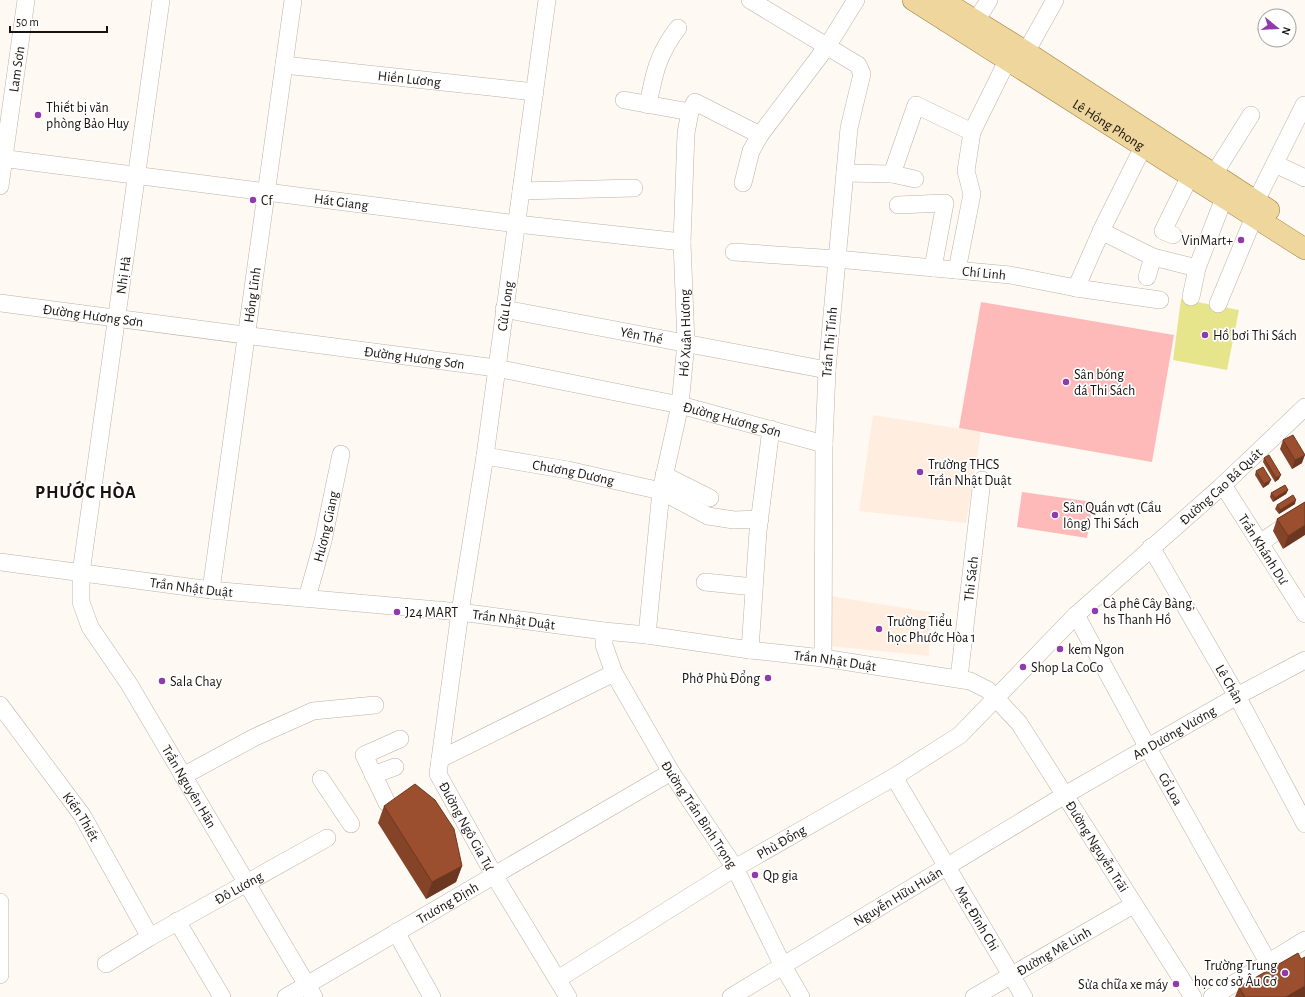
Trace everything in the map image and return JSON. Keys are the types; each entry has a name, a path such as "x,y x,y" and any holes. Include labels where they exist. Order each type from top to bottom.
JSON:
{"main road":[{"name":"Lê Hồng Phong","path":"913,0 1017,55 1214,174 1305,249"},
{"name":"Lê Hồng Phong","path":"942,0 976,21 1017,55 1143,147 1224,198 1255,209 1305,233"}],"street":[{"name":"Lam Sơn","path":"0,186 2,159 26,0"},
{"name":"Nhị Hà","path":"81,573 161,0"},
{"name":"Hồng Lĩnh","path":"211,590 293,0"},
{"name":"Cửu Long","path":"460,612 485,456 547,0"},
{"name":"Trần Thị Tính","path":"750,0 828,45 858,65 862,74 850,116 826,370 824,444 823,658"},
{"path":"743,183 751,151 760,135 828,45 856,0"},
{"path":"976,21 989,0"},
{"path":"957,270 972,194 966,171 972,132 1017,55 1055,0"},
{"path":"648,105 653,75 660,57 665,45 678,28"},
{"name":"Hiền Lương","path":"284,65 535,92"},
{"path":"624,100 690,112 695,102 760,135"},
{"path":"892,174 916,105 972,132"},
{"path":"1218,304 1255,209 1304,105"},
{"name":"Hồ Xuân Hương","path":"647,635 662,483 680,405 686,343 682,242 686,133 690,112"},
{"path":"1214,174 1251,115"},
{"path":"1076,288 1101,231 1143,147"},
{"name":"Hát Giang","path":"2,159 266,194 682,242"},
{"path":"1275,164 1305,178"},
{"path":"845,173 892,174 915,179"},
{"path":"1173,234 1163,231 1190,176"},
{"path":"521,191 634,188"},
{"path":"1191,297 1197,268 1224,198"},
{"path":"898,205 945,203 933,268"},
{"path":"1101,231 1153,257 1197,268"},
{"name":"Chí Linh","path":"734,252 837,259 1010,275 1076,288 1160,300"},
{"path":"1147,277 1153,257"},
{"name":"Đường Hương Sơn","path":"0,303 496,368 680,405 824,444"},
{"name":"Yên Thế","path":"504,309 826,370"},
{"name":"Đường Cao Bá Quát","path":"997,697 1076,615 1151,547 1223,485 1305,408"},
{"path":"750,650 760,519 771,430"},
{"name":"Hương Giang","path":"307,598 323,541 341,454"},
{"name":"Chương Dương","path":"485,456 568,470 662,483"},
{"name":"Thi Sách","path":"959,678 982,480"},
{"path":"662,483 708,516 734,520 760,519"},
{"path":"662,483 710,498"},
{"name":"Trần Khánh Dư","path":"1223,485 1305,614"},
{"path":"1260,543 1305,512"},
{"name":"Lê Chân","path":"1151,547 1237,696 1305,824"},
{"name":"Trần Nhật Duật","path":"0,562 211,590 460,612 604,631 647,635 750,650 823,658 959,678 980,685 997,697"},
{"name":"Trần Nguyên Hãn","path":"81,573 81,602 90,627 129,684 310,991"},
{"path":"705,582 754,587"},
{"name":"Đường Ngô Gia Tự","path":"460,612 438,774 494,875 568,997"},
{"name":"Cổ Loa","path":"1076,615 1148,748 1268,962"},
{"name":"Đường Trần Bình Trọng","path":"604,631 604,645 614,673 671,772 735,868 783,966 801,997"},
{"name":"An Dương Vương","path":"1065,795 1237,696 1305,660"},
{"path":"440,759 614,673"},
{"name":"Phù Đổng","path":"558,979 735,868 894,777 960,735 997,697"},
{"name":"Đường Nguyễn Trãi","path":"997,697 1019,723 1133,905 1193,997"},
{"name":"Kiến Thiết","path":"0,705 82,815 150,937"},
{"path":"183,776 255,737 314,711 375,705"},
{"path":"387,803 364,755 400,739"},
{"path":"374,775 395,766"},
{"name":"Trương Định","path":"286,997 310,991 396,932 671,772"},
{"name":"Mạc Đĩnh Chi","path":"894,777 1024,997"},
{"path":"321,779 351,824"},
{"name":"Nguyễn Hữu Huân","path":"731,997 1065,795"},
{"name":"Đô Lương","path":"106,964 150,937 327,838"},
{"path":"0,902 0,975"},
{"name":"Đường Mê Linh","path":"974,997 1133,905"},
{"path":"177,922 222,997"},
{"path":"396,932 432,997"},
{"path":"1212,997 1305,940"}],"shaded area":[{"name":"Hồ bơi Thi Sách","path":"1181,299 1239,310 1227,370 1173,360"},
{"name":"Sân bóng đá Thi Sách","path":"981,302 1174,335 1152,462 959,428"},
{"name":"Trường THCS Trần Nhật Duật","path":"873,415 981,432 966,523 859,511"},
{"name":"Sân Quần vợt (Cầu lông) Thi Sách","path":"1022,492 1093,502 1087,538 1017,527"},
{"name":"Trường Tiểu học Phước Hòa 1","path":"830,596 930,612 929,656 829,646"}],"building":[{"path":"1293,435 1305,455 1295,460 1283,440"},
{"path":"1269,455 1281,475 1276,478 1264,458"},
{"path":"1263,467 1271,480 1264,484 1256,471"},
{"path":"1285,485 1288,490 1275,498 1271,493"},
{"path":"1293,495 1296,500 1280,510 1277,505"},
{"path":"1305,502 1305,525 1288,536 1277,519"},
{"path":"415,784 435,800 454,829 462,866 432,882 384,806"},
{"name":"Trường Trung học cơ sở Âu Cơ","path":"1298,953 1301,959 1305,957 1305,986 1286,997 1245,997 1239,987"}],"place":[{"name":"Thiết bị văn phòng Bảo Huy","path":"38,115"},
{"name":"Cf","path":"253,200"},
{"name":"VinMart+","path":"1241,240"},
{"name":"Hồ bơi Thi Sách","path":"1205,335"},
{"name":"Sân bóng đá Thi Sách","path":"1066,382"},
{"name":"Trường THCS Trần Nhật Duật","path":"920,472"},
{"name":"Sân Quần vợt (Cầu lông) Thi Sách","path":"1055,515"},
{"name":"Cà phê Cây Bàng, hs Thanh Hồ","path":"1095,611"},
{"name":"J24 MART","path":"397,612"},
{"name":"Trường Tiểu học Phước Hòa 1","path":"879,629"},
{"name":"kem Ngon","path":"1060,649"},
{"name":"Shop La CoCo","path":"1023,667"},
{"name":"Phở Phù Đổng","path":"768,678"},
{"name":"Sala Chay","path":"162,681"},
{"name":"Qp gia","path":"755,875"},
{"name":"Trường Trung học cơ sở Âu Cơ","path":"1285,973"},
{"name":"Sửa chữa xe máy","path":"1176,984"}],"district":[{"name":"PHƯỚC HÒA","path":"86,492"}]}
